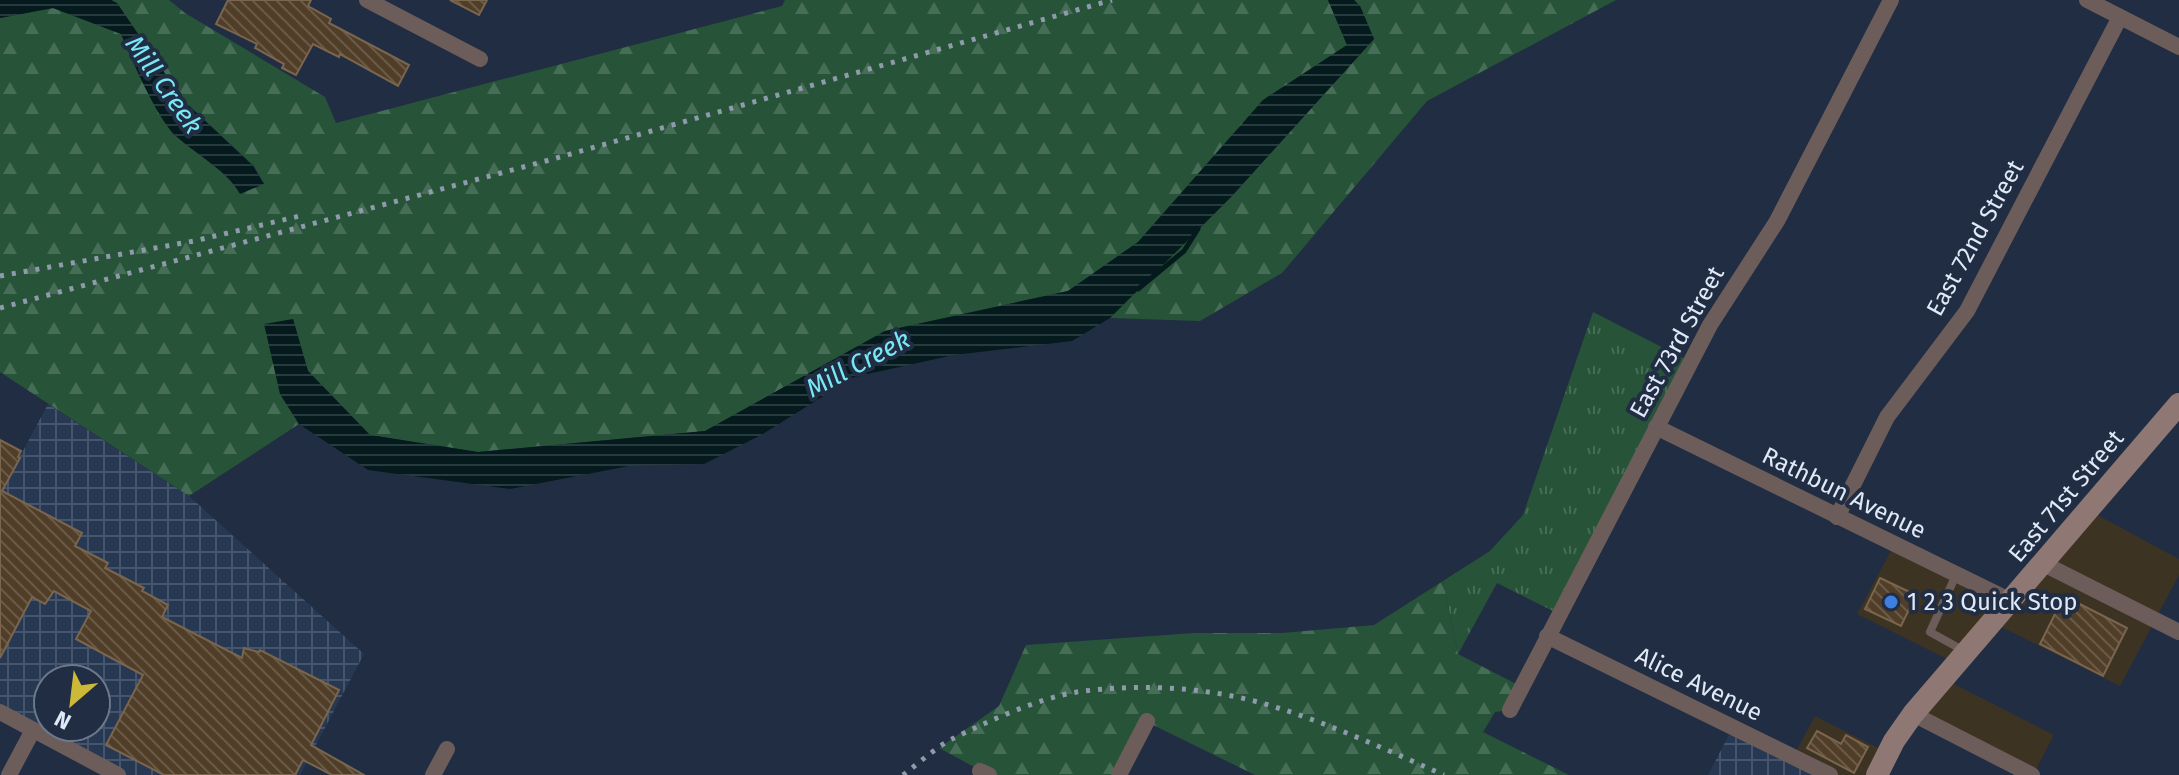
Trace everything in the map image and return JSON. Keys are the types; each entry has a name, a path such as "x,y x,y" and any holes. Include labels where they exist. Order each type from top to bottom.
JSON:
{"main road":[{"name":"East 71st Street","path":"1877,775 1894,741 1913,714 2178,408"}],"street":[{"path":"367,0 480,59"},
{"name":"East 73rd Street","path":"1510,710 1710,325 1777,221 1891,0"},
{"path":"2087,0 2179,47"},
{"name":"East 72nd Street","path":"1837,517 1887,417 1967,311 2120,17"},
{"name":"Rathbun Avenue","path":"1656,427 2011,601"},
{"path":"2042,563 2179,632"},
{"name":"Alice Avenue","path":"1547,636 1830,775"},
{"path":"0,712 32,729"},
{"path":"1913,714 2032,775"},
{"path":"1119,775 1147,721"},
{"path":"9,775 32,732"},
{"path":"58,743 118,775"},
{"path":"433,775 447,749"}],"lane":[{"path":"1956,575 1930,632 1966,653"}],"shaded area":[{"path":"48,404 189,496 364,654 300,775 118,775 58,743 112,743 112,663 32,663 32,729 0,712 0,494"},
{"path":"2088,510 2179,559 2179,575 2120,686 1993,623 1957,664 1857,614 1894,545 2012,601"},
{"path":"1944,679 2054,735 2033,775 1913,714"},
{"path":"1815,716 1888,753 1877,775 1830,775 1793,757"},
{"path":"1733,727 1830,775 1708,775"}],"green space":[{"path":"111,0 169,0 185,13 325,97 336,123 782,6 785,0 1328,0 1347,45 1263,100 1138,242 1068,291 885,331 705,431 478,452 370,435 308,371 293,319 280,394 299,424 189,496 0,372 0,18 53,8 121,34 139,76 172,133 232,180 264,184 254,166 183,100 117,3"},
{"path":"1354,0 1616,0 1427,101 1282,273 1200,321 1110,318 1231,197 1374,39 1360,6"},
{"path":"1593,312 1691,362 1559,614 1497,583 1458,654 1443,581 1490,551 1523,515"},
{"path":"1443,581 1458,654 1522,687 1510,710 1495,712 1483,732 1569,775 1255,775 1147,722 1119,775 989,775 939,748 999,706 1026,645 1194,633 1282,633 1374,625"}],"water":[{"path":"0,0 111,0 117,3 183,100 253,166 264,184 240,194 218,169 175,135 152,102 121,34 53,8 0,18"},
{"path":"1328,0 1354,0 1360,6 1374,39 1231,197 1110,318 1072,341 954,355 854,377 761,435 704,464 629,466 510,489 368,470 299,424 280,394 264,324 293,319 308,371 370,435 478,452 705,431 885,331 1068,291 1138,242 1263,100 1347,45"}],"building":[{"path":"228,0 311,0 308,6 331,19 329,23 409,65 398,86 340,54 339,57 313,44 296,75 282,68 284,64 255,48 257,44 216,24"},
{"path":"450,0 487,0 479,15"},
{"path":"0,440 21,451 2,491 82,533 75,546 108,563 105,568 144,588 142,591 168,605 162,617 242,658 244,648 260,650 339,690 311,745 364,775 332,775 303,760 295,775 164,775 106,745 112,743 112,734 143,675 76,639 91,611 54,591 45,604 32,597 0,658"},
{"name":"1 2 3 Quick Stop","path":"1880,578 1916,595 1901,626 1865,609"},
{"path":"2064,596 2127,628 2103,676 2040,644"},
{"path":"1817,731 1841,744 1846,735 1868,747 1854,773 1807,748"}],"waterway":[{"name":"Mill Creek","path":"1138,289 1184,251 1198,229"}],"railway":[{"path":"0,308 553,159 1112,0"},
{"path":"0,276 194,241 304,215"},
{"path":"903,775 952,739 996,718 1062,695 1126,688 1202,691 1251,700 1339,730 1444,775"}],"place":[{"name":"1 2 3 Quick Stop","path":"1891,602"}]}
